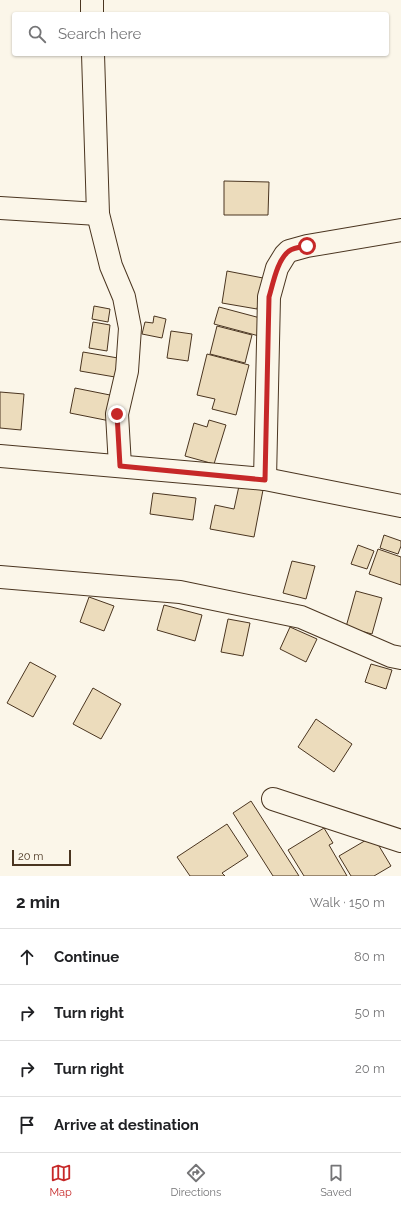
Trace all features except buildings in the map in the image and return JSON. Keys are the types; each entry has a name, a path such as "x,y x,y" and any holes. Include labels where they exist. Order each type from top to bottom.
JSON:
{"street":[{"path":"92,0 92,12"},
{"path":"93,56 98,214 112,266 124,297 130,328 127,371 117,414 120,466"},
{"path":"0,208 98,214"},
{"path":"265,480 269,297 278,268 285,255 289,251 307,246 401,230"},
{"path":"0,456 265,480 401,506"},
{"path":"0,577 187,593 301,617 391,656 401,658"},
{"path":"273,799 401,840"}],"route":[{"path":"117,414 120,466 265,480 269,297 278,268 285,255 289,251 307,246"}]}
